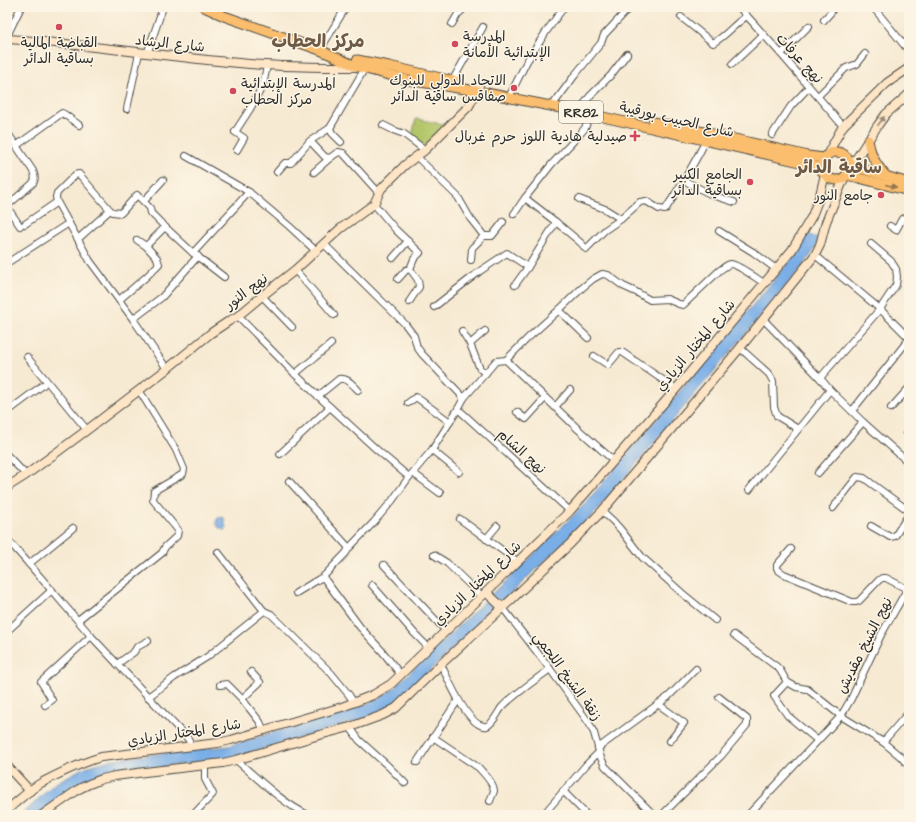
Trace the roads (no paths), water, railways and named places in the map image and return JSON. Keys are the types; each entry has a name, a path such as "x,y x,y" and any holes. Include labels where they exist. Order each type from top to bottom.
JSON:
{"main road":[{"name":"RR82","path":"204,7 224,16 320,50"},
{"name":"شارع الحبيب بورقيبة","path":"320,50 336,57 408,80 511,93 582,107 591,112"},
{"name":"شارع الحبيب بورقيبة","path":"357,64 389,66 478,89 708,137 808,156 826,157 833,152 840,153 846,156 849,163 858,168 909,182"},
{"name":"شارع الحبيب بورقيبة","path":"708,137 818,167 830,178 836,180 846,176 909,191"},
{"path":"868,140 872,155 885,175"},
{"path":"824,173 822,166 826,157"},
{"path":"846,176 849,170 849,163"}],"street":[{"path":"7,38 21,7"},
{"path":"127,109 143,54 163,7"},
{"path":"320,50 346,7"},
{"path":"452,24 458,14 466,7"},
{"path":"511,93 531,55 564,7"},
{"path":"555,102 575,74 601,43 604,35 630,7"},
{"name":"نهج عرفات","path":"740,7 843,126"},
{"path":"824,20 834,7"},
{"path":"874,7 909,51"},
{"path":"681,18 713,43 747,16"},
{"path":"781,54 809,26"},
{"path":"454,82 455,76 483,27"},
{"path":"732,64 763,35"},
{"name":"شارع الرشاد","path":"7,38 89,46 143,54 267,66 332,66 357,64"},
{"path":"582,107 590,96 611,75 627,54"},
{"path":"818,96 846,68 859,63 865,54"},
{"path":"277,172 285,162 291,163 310,141 330,128 357,64"},
{"path":"237,150 244,138 235,132 263,85 267,66"},
{"path":"826,157 843,126 887,83 909,68"},
{"path":"772,134 791,106 809,86"},
{"path":"398,279 406,270 410,269 414,259 420,253 396,230 374,204 378,193 405,165 425,150 469,106 478,89"},
{"path":"849,163 856,159 886,114 909,94"},
{"path":"514,214 551,165 585,128 591,112"},
{"path":"7,146 15,144 62,113 79,125"},
{"path":"383,125 404,134 425,150"},
{"path":"330,128 332,133 341,142"},
{"path":"7,132 35,176 34,182 7,207 23,225 57,202"},
{"path":"525,198 581,243 586,250 605,230 621,219 640,202 646,201 659,209 665,210 700,153 708,137"},
{"path":"310,141 325,157 330,158"},
{"path":"314,172 338,152 343,153 378,193"},
{"path":"186,156 248,192 316,251"},
{"path":"416,156 458,197 470,218 484,236"},
{"name":"شارع المختار الزيادي","path":"7,810 30,790 41,783 90,760 101,757 225,741 264,731 342,707 382,691 401,675 570,511 614,461 792,250 812,216 820,196 824,173"},
{"path":"167,369 133,319 90,262 57,202 57,193 75,174 79,174 113,212 121,213 137,195 150,208 151,213 165,227 224,277"},
{"path":"42,815 79,789 102,779 236,760 350,727 376,718 396,708 571,543 602,511 707,385 740,348 815,255 820,245 826,222 846,176"},
{"path":"144,201 163,180"},
{"path":"683,180 712,194 734,202"},
{"path":"133,319 162,297 248,192"},
{"path":"579,199 605,209 621,219"},
{"name":"نهج النور","path":"7,488 87,430 167,369 211,333 238,316 295,270 340,229 374,204"},
{"path":"78,239 110,210"},
{"path":"812,216 826,222"},
{"path":"890,226 896,230 902,219 906,218 909,220"},
{"path":"470,260 472,248 484,236 492,236 503,222"},
{"path":"515,285 556,222"},
{"path":"7,263 69,223"},
{"path":"146,246 165,227"},
{"path":"720,231 776,269"},
{"path":"119,300 159,264 157,258 146,246 137,240"},
{"path":"393,258 408,241"},
{"path":"324,244 405,324 414,336 417,347 422,354 464,398"},
{"path":"820,378 880,309 896,285 896,269 890,261 871,244"},
{"path":"434,307 480,271 508,253 528,267"},
{"path":"815,255 880,309 909,338 852,411"},
{"path":"296,593 323,577 387,506 432,450 464,398 496,361 506,360 593,279 602,274 608,275 623,286 650,300 667,299 683,305 720,270 731,264 738,266 764,283"},
{"path":"409,302 419,287 418,280 410,269"},
{"path":"295,270 334,316"},
{"path":"262,296 292,327"},
{"path":"559,310 588,338"},
{"path":"238,316 295,374 376,449 411,475 440,493"},
{"path":"763,319 830,390 909,464"},
{"path":"462,331 470,344 480,369 486,373"},
{"path":"470,344 485,331"},
{"path":"295,374 317,354 331,344"},
{"path":"740,348 769,374 773,381 774,407 777,416 798,429"},
{"path":"594,356 608,365 619,352 622,352 676,388"},
{"path":"27,357 87,430"},
{"path":"506,360 614,461"},
{"path":"318,396 339,379 343,378 358,390"},
{"path":"7,412 43,385"},
{"path":"891,408 909,388"},
{"path":"78,620 162,553 165,547 177,536 178,530 153,500 154,491 183,474 184,469 176,450 139,390"},
{"path":"555,407 570,390"},
{"path":"749,490 830,390"},
{"path":"408,403 416,397 450,422"},
{"path":"517,412 526,419 545,398"},
{"path":"280,454 330,407"},
{"name":"نهج الشام","path":"458,409 570,511"},
{"path":"818,473 863,422"},
{"path":"432,450 459,472"},
{"path":"7,455 26,475"},
{"path":"833,508 857,477 864,478 909,512 895,536 890,537 871,526"},
{"path":"289,481 349,548"},
{"path":"602,511 621,530 642,557 715,620"},
{"path":"460,519 518,562"},
{"path":"486,539 497,526"},
{"path":"29,564 73,528"},
{"path":"7,539 91,636 189,740 190,746"},
{"path":"791,549 777,565 778,570 852,602 859,601 882,578 886,578 908,588"},
{"path":"218,552 264,611 271,614 332,673 354,703"},
{"path":"434,555 503,608"},
{"path":"384,565 446,631"},
{"path":"323,577 360,627 401,675"},
{"path":"372,585 428,648"},
{"name":"نهج الشيخ مقديش","path":"748,815 841,716 851,699 881,634 908,588"},
{"path":"7,631 52,590"},
{"name":"زنقة الشيخ اللجمي","path":"503,608 589,723 594,733 598,750 606,766 654,815"},
{"path":"148,697 175,677 207,657 264,611"},
{"path":"734,635 777,667 787,682 796,687 807,689 841,716 883,742 909,766"},
{"path":"45,705 52,700 41,682 91,636"},
{"path":"117,664 134,652 137,647 148,641"},
{"path":"441,664 458,700 472,718 484,726 488,726 497,713 511,699 550,669"},
{"path":"543,815 598,750 668,697 696,669"},
{"path":"242,699 260,682 251,672"},
{"path":"787,682 774,696 788,716 818,740"},
{"path":"220,685 227,684 242,699 260,722 264,731"},
{"path":"662,815 721,756 747,725 747,719 719,697"},
{"path":"417,762 458,700"},
{"path":"658,704 684,723 670,741"},
{"path":"883,742 909,712"},
{"path":"350,727 359,740 405,783"},
{"path":"434,737 479,768 492,784 494,792 490,800"},
{"path":"236,760 270,790 298,810 308,815"},
{"path":"193,815 213,794 205,779 205,765"},
{"path":"7,766 30,790"},
{"path":"563,791 587,815"},
{"path":"292,815 298,810"}],"water":[{"path":"807,234 820,239 806,262 593,515 396,702 372,716 232,758 107,774 86,781 77,786 37,815 19,815 29,808 54,784 83,768 114,759 229,746 364,705 392,690 584,505 795,255"},
{"path":"223,517 225,520 225,525 227,528 225,530 219,528 216,523 217,519"}],"place":[{"name":"القباضة المالية بساقية الدائر","path":"59,27"},
{"name":"المدرسة الإبتدائية الأمانة","path":"455,44"},
{"name":"الاتحاد الدولي للبنوك صفاقس ساقية الدائر","path":"514,88"},
{"name":"المدرسة الإبتدائية مركز الحطاب","path":"233,91"},
{"name":"صيدلية هادية اللوز حرم غربال","path":"635,136"},
{"name":"الجامع الكبير بساقية الدائر","path":"750,182"},
{"name":"جامع النور","path":"881,195"}],"district":[{"name":"مركز الحطاب","path":"318,41"},
{"name":"ساقية الدائر","path":"839,167"}]}
